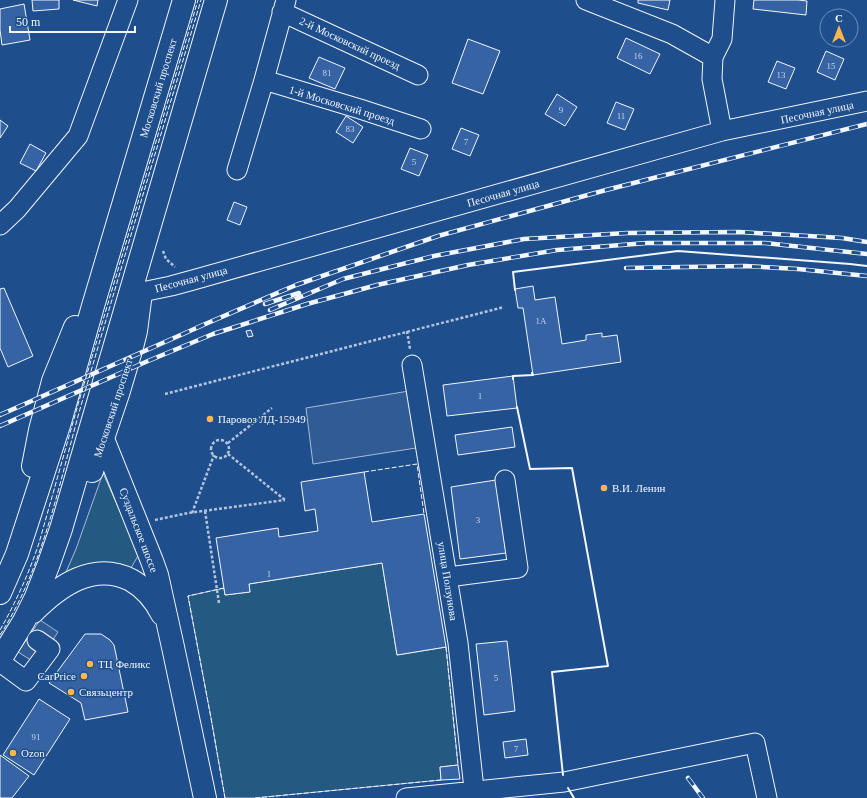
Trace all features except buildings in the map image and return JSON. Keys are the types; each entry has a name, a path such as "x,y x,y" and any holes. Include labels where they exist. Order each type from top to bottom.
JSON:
{"main road":[{"name":"Московский проспект","path":"0,594 10,571 21,533 40,430 53,381 118,222 184,0"},
{"name":"Московский проспект","path":"29,611 55,548 216,0"},
{"name":"Московский проспект","path":"0,661 29,611 74,523 103,439 136,331 156,203"},
{"name":"Суздальское шоссе","path":"94,416 157,575 205,798"},
{"name":"Суздальское шоссе","path":"29,611 65,585 86,576 110,573 124,576 142,588 158,605 173,647"}],"street":[{"path":"0,225 17,209 78,136 128,0"},
{"path":"586,0 672,34 713,57"},
{"path":"722,131 712,79 713,57 722,39 725,0"},
{"path":"236,170 264,80 284,6"},
{"name":"2-й Московский проезд","path":"284,6 418,75"},
{"name":"1-й Московский проезд","path":"264,80 360,109 421,130"},
{"name":"Песочная улица","path":"142,292 193,280 722,131 867,101"},
{"name":"улица Ползунова","path":"412,365 458,643 475,795"},
{"path":"448,577 518,568 506,480"},
{"path":"0,661 26,681 50,649 37,640"},
{"path":"406,798 475,795 564,782 755,743 767,798"}],"path":[{"path":"165,394 504,307"},
{"path":"228,443 272,408"},
{"path":"220,440 224,440 228,443 230,448 228,454 222,458 218,458 214,455 211,449 214,443 220,440"},
{"path":"150,521 192,513 285,500 228,454"},
{"path":"192,513 214,455"},
{"path":"205,511 220,603"}],"shaded area":[{"path":"409,391 416,448 313,464 306,408"},
{"path":"103,473 139,554 131,568 117,564 63,579 76,549"},
{"path":"382,563 397,655 446,647 458,765 440,767 441,780 255,798 225,798 188,596 224,588 225,595 250,592 249,584"},
{"path":"40,620 58,632 37,664 18,652"}],"railway":[{"path":"196,328 296,285 438,236 606,190 867,124"},
{"path":"270,310 343,279 434,256 524,239 627,233 739,232 842,238 867,242"},
{"path":"0,426 213,334 307,304 377,285 468,265 557,250 647,243 765,243 867,254"},
{"path":"626,268 745,266 798,269 867,276"},
{"path":"265,304 299,293"},
{"path":"0,415 201,326"},
{"path":"688,778 703,798"}],"fence":[{"path":"0,630 22,587 39,543 79,401 198,0"},
{"path":"0,635 15,609 28,581 49,522 82,402 201,0"},
{"path":"364,472 417,464 424,514"},
{"path":"224,588 188,596 225,798"},
{"path":"446,647 458,765"},
{"path":"255,798 441,780"}],"wall":[{"path":"515,290 513,272 678,251 867,266"},
{"path":"513,379 513,376 533,375 532,373"},
{"path":"517,407 530,469 572,468 608,666 552,672 563,775"},
{"path":"568,788 574,798"}],"place":[{"name":"Паровоз ЛД-15949","path":"210,419"},
{"name":"В.И. Ленин","path":"604,488"},
{"name":"ТЦ Феликс","path":"90,664"},
{"name":"CarPrice","path":"84,676"},
{"name":"Связьцентр","path":"71,692"},
{"name":"Ozon","path":"13,753"}]}
